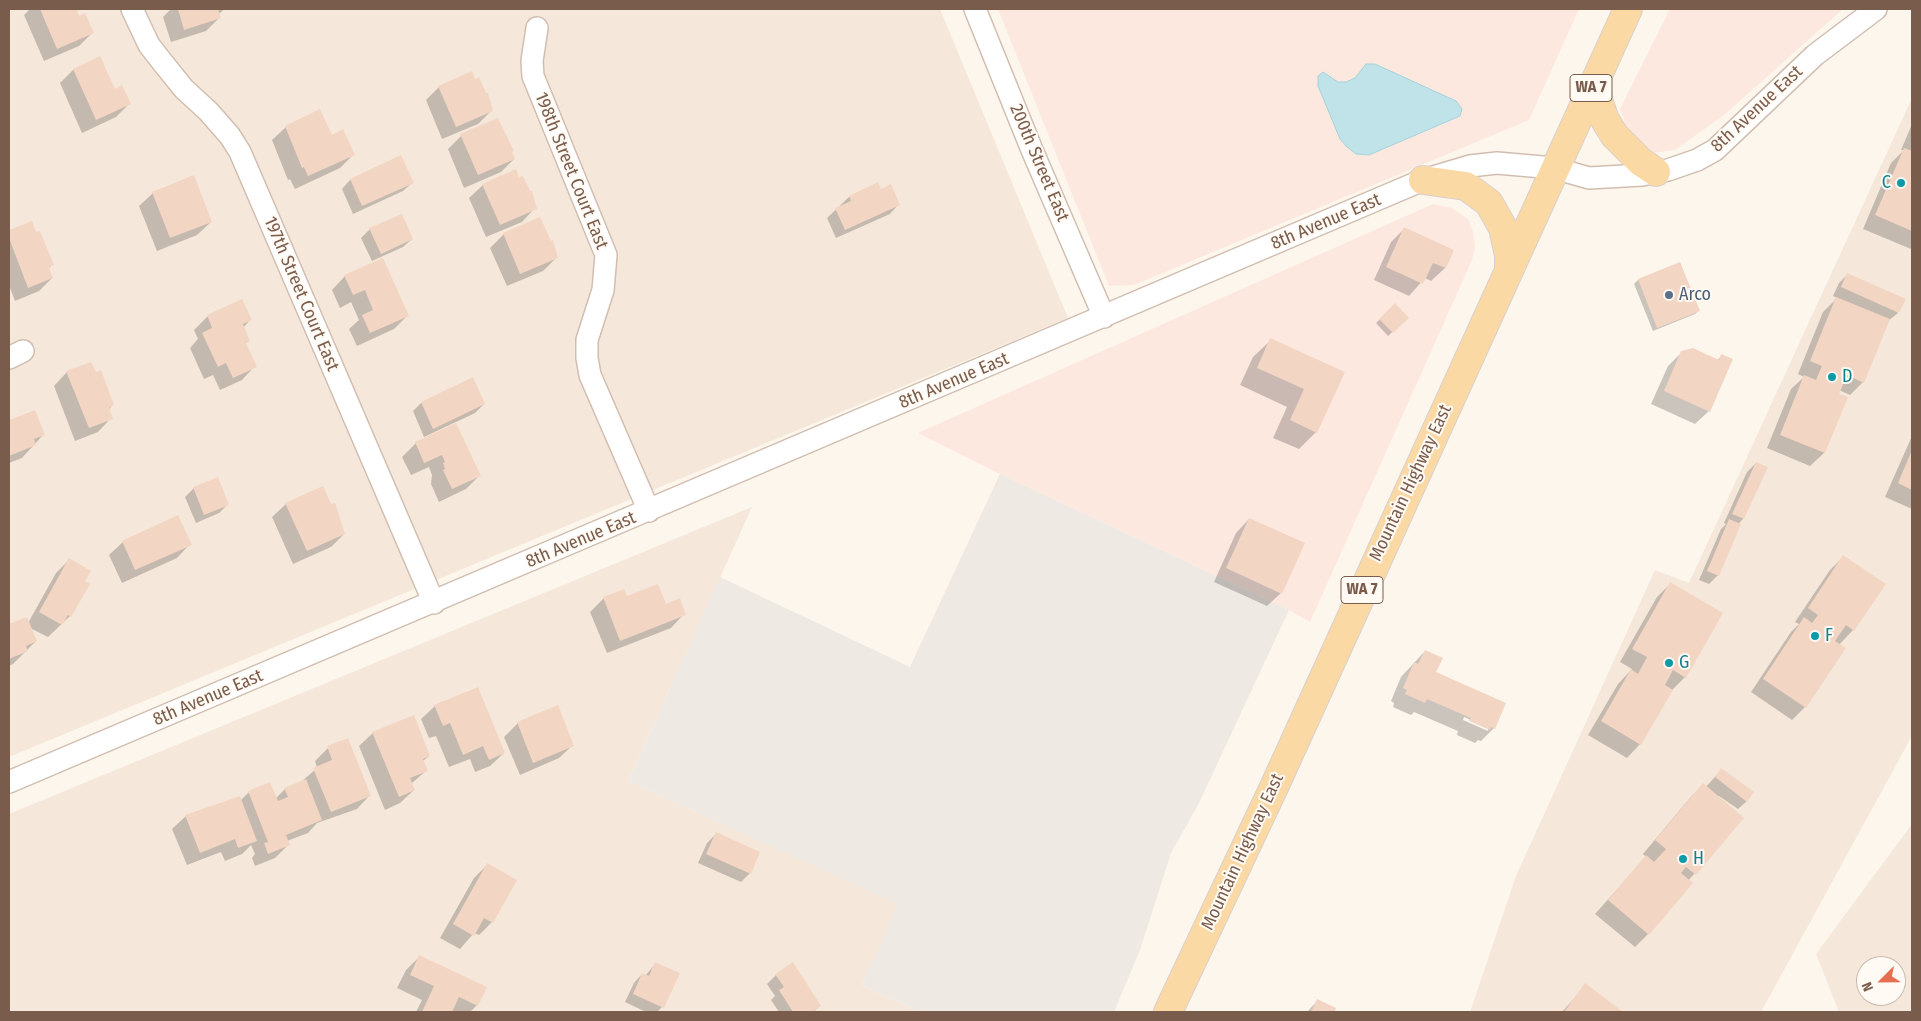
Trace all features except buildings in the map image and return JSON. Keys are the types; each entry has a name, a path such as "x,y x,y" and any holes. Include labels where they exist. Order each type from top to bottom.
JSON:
{"main road":[{"name":"Mountain Highway East","path":"1168,1012 1275,785 1554,168 1628,9"},
{"path":"1593,85 1601,112 1615,136 1627,150 1656,172"},
{"path":"1423,180 1466,186 1489,203 1504,228 1509,256 1509,269"}],"street":[{"name":"197th Street Court East","path":"132,9 153,51 184,89 208,111 230,136 240,152 434,603"},
{"name":"200th Street East","path":"975,9 1032,150 1104,317"},
{"name":"8th Avenue East","path":"9,782 434,603 1423,180 1470,166 1497,162 1554,168 1589,178 1656,172 1696,160 1715,150 1815,55 1876,9"},
{"name":"198th Street Court East","path":"538,28 532,61 533,76 606,255 603,290 587,340 587,358 590,375 649,511"}],"shaded area":[{"path":"9,9 940,9 1068,318 9,757"},
{"path":"998,9 1579,9 1529,120 1134,285 1109,286"},
{"path":"1670,9 1843,9 1724,115 1675,150 1653,153 1631,138 1620,109"},
{"path":"1912,98 1912,736 1761,1012 1470,1012 1516,876 1655,570 1689,583"},
{"path":"1433,204 1452,208 1468,219 1473,232 1475,248 1472,260 1310,622 1289,610 1000,474 918,433"},
{"path":"1000,474 1289,610 1199,803 1171,853 1140,950 1114,1012 920,1012 862,985 898,904 628,781 720,577 910,667"},
{"path":"752,507 628,781 899,904 862,985 920,1012 9,1012 9,814"},
{"path":"1912,824 1912,1012 1839,1012 1816,954"}],"water":[{"path":"1366,64 1375,64 1456,101 1462,109 1460,116 1369,155 1356,154 1340,139 1318,86 1318,76 1323,72 1338,82 1346,82 1355,78"}],"place":[{"name":"C","path":"1901,183"},
{"name":"Arco","path":"1669,295"},
{"name":"D","path":"1832,377"},
{"name":"F","path":"1815,636"},
{"name":"G","path":"1669,663"},
{"name":"H","path":"1683,859"}]}
